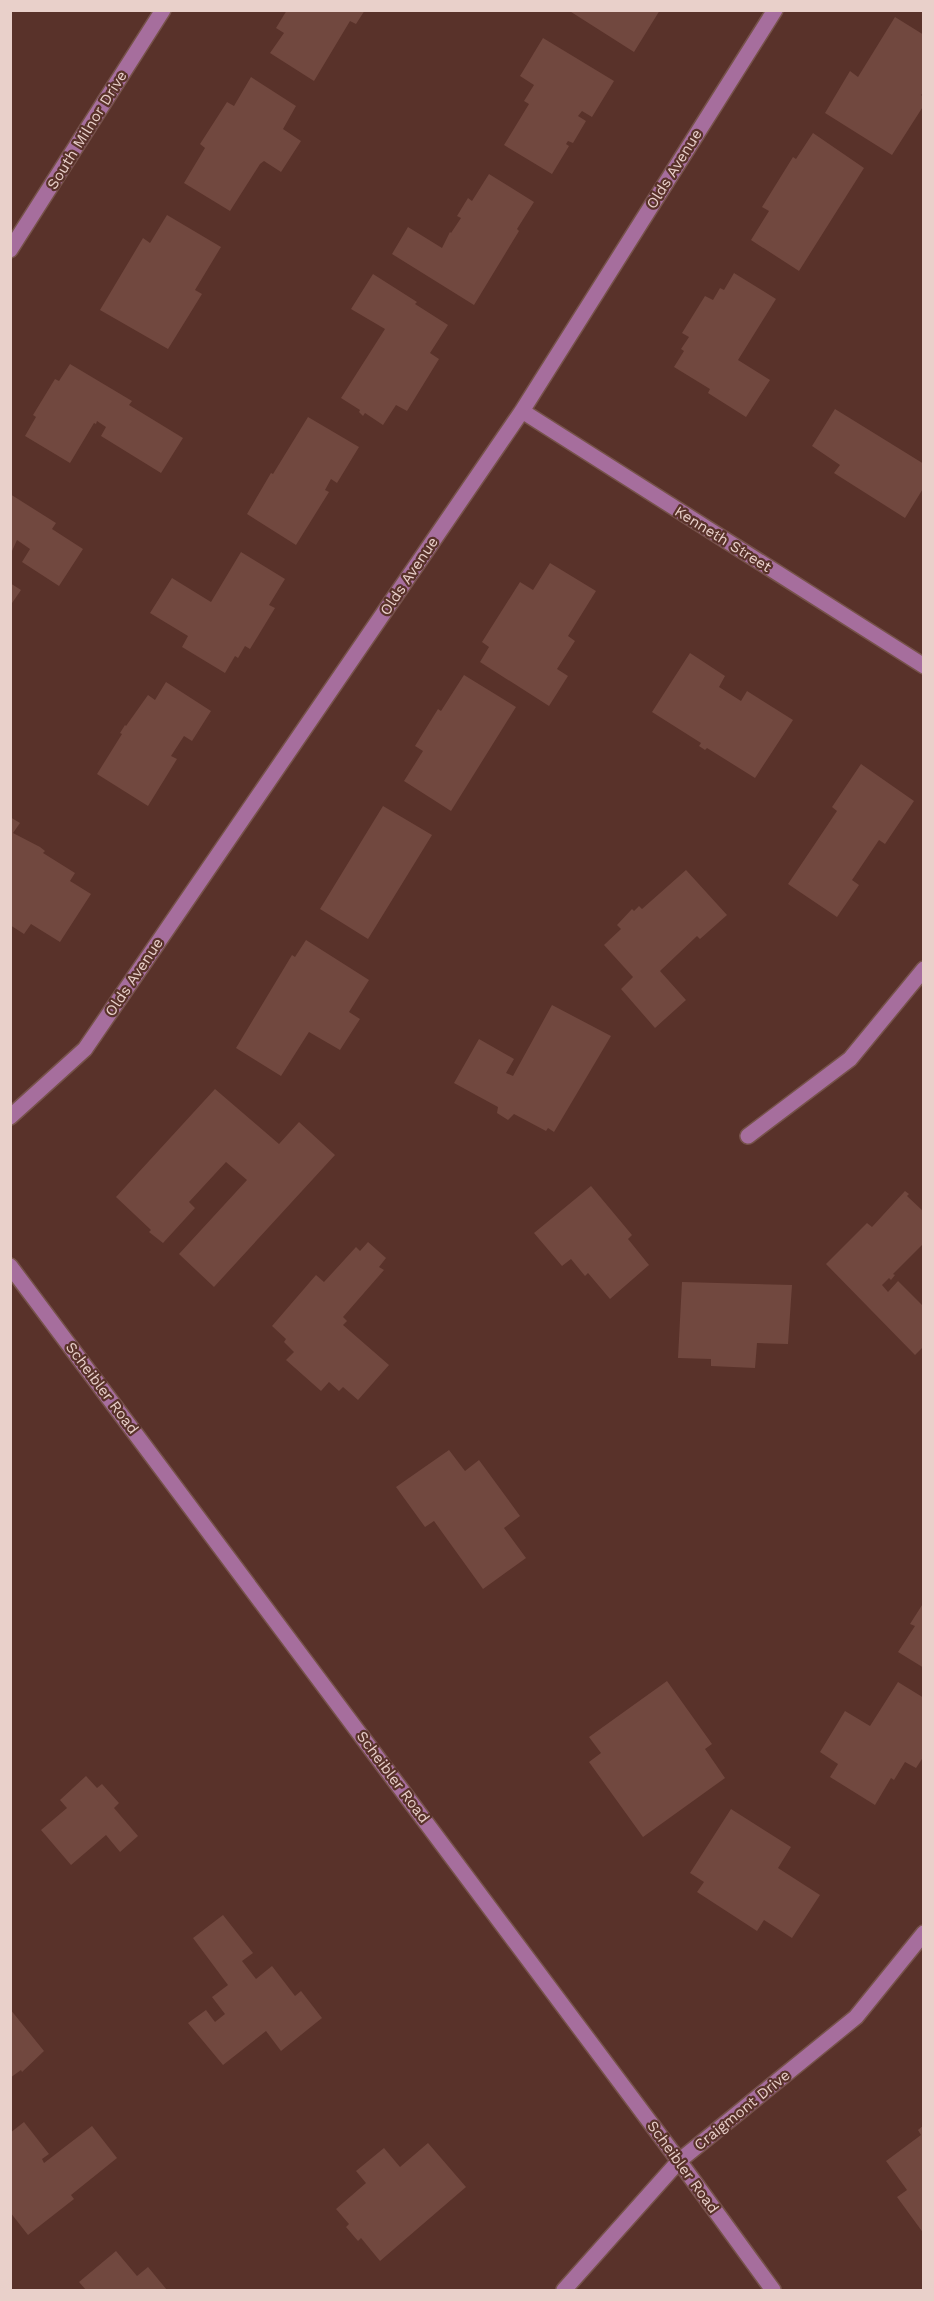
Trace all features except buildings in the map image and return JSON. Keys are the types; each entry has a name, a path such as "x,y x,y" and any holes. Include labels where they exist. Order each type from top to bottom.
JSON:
{"street":[{"name":"South Milnor Drive","path":"10,250 163,10"},
{"name":"Olds Avenue","path":"10,1116 85,1049 522,411 775,10"},
{"name":"Kenneth Street","path":"522,411 924,666"},
{"path":"748,1136 850,1059 924,969"},
{"name":"Scheibler Road","path":"10,1266 679,2161 772,2290"},
{"name":"Craigmont Drive","path":"564,2290 679,2161 856,2017 924,1933"}]}
